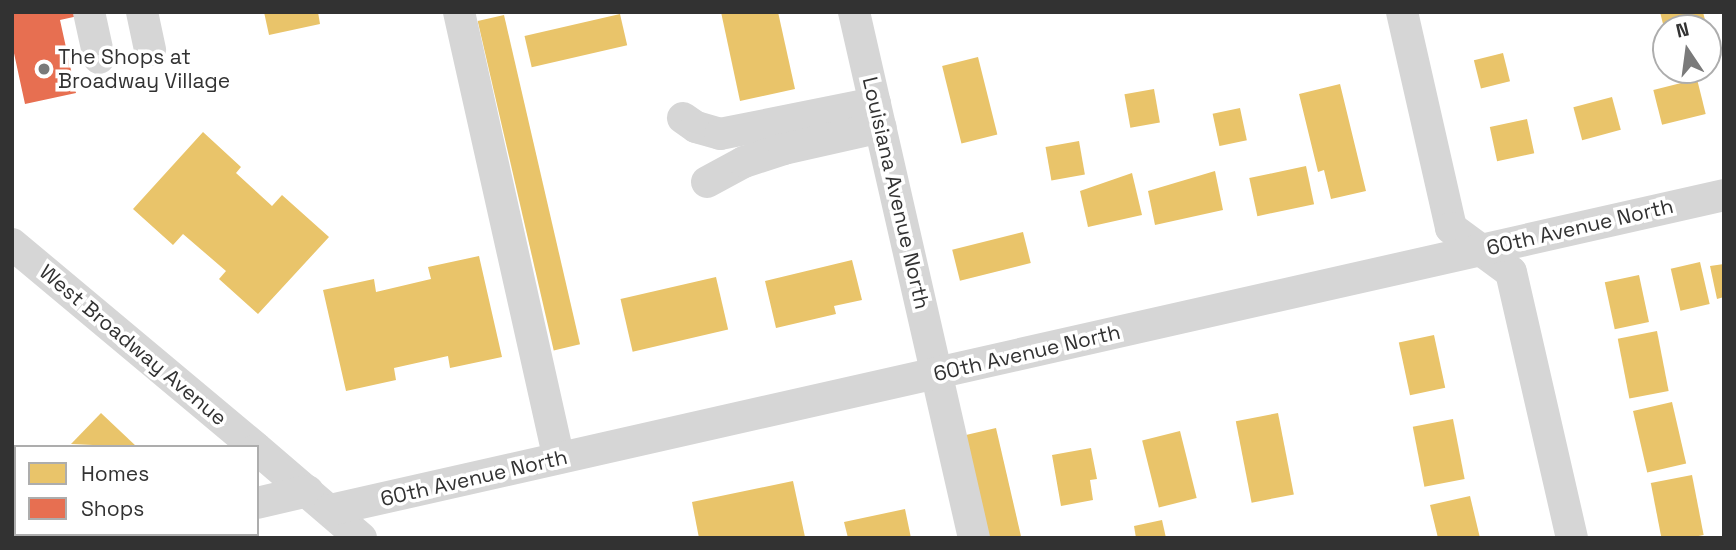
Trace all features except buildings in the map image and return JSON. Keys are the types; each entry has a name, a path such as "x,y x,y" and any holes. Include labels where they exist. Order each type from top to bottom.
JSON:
{"street":[{"path":"89,12 99,58"},
{"path":"142,12 150,50"},
{"path":"459,12 559,458"},
{"name":"Louisiana Avenue North","path":"854,12 974,538"},
{"path":"1402,12 1451,228 1511,272 1572,538"},
{"path":"683,118 696,127 720,134 878,115"},
{"path":"707,182 784,149 878,115"},
{"name":"60th Avenue North","path":"259,503 319,501 559,458 1724,195"},
{"name":"West Broadway Avenue","path":"12,244 252,445"},
{"name":"West Broadway Avenue","path":"259,451 361,538"}],"place":[{"name":"The Shops at Broadway Village","path":"44,69"}]}
